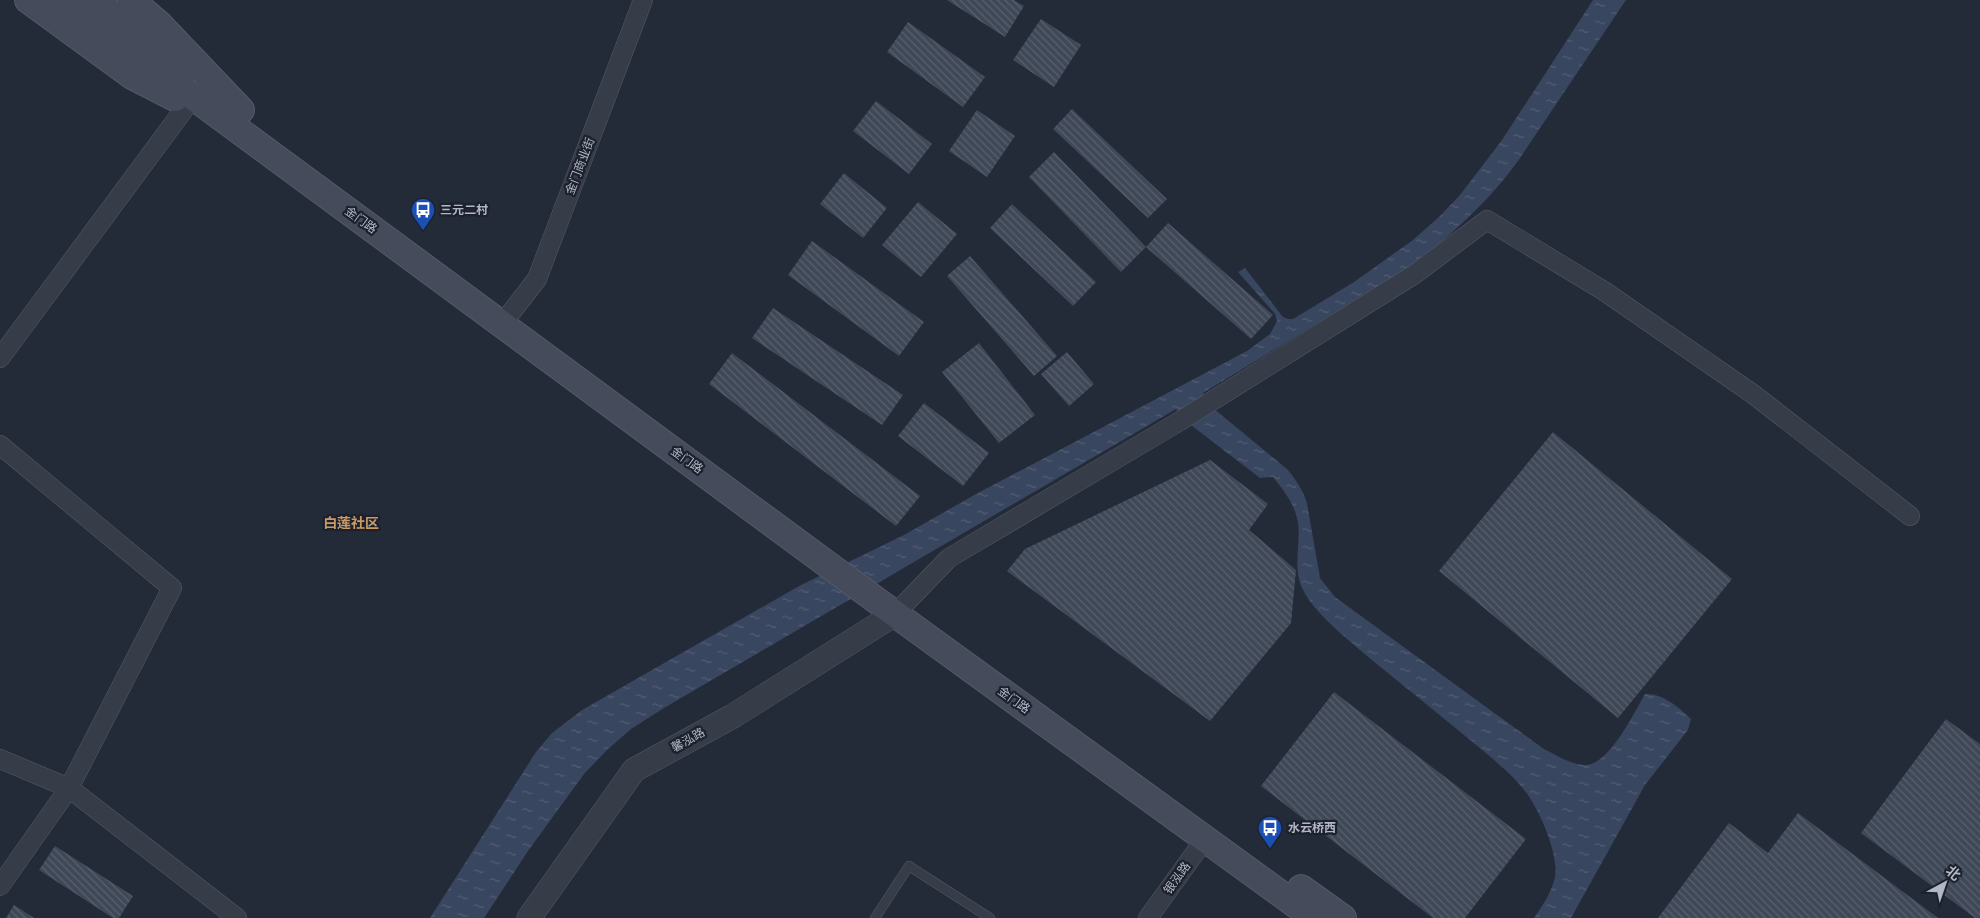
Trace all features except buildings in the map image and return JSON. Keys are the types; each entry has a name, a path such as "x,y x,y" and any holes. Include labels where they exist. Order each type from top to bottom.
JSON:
{"main road":[{"path":"28,0 132,76 188,104 236,117"},
{"name":"金门路","path":"62,0 123,20"},
{"name":"金门路","path":"94,0 123,20 236,117 839,561 1205,839 1314,918"},
{"path":"123,20 159,24 236,117"},
{"name":"金门路","path":"901,608 1343,918"}],"street":[{"name":"金门商业街","path":"507,317 537,279 643,0"},
{"path":"0,358 188,104"},
{"path":"901,608 949,558 1225,394 1416,274 1487,220 1604,291 1754,394 1910,516"},
{"path":"0,444 172,588 68,788 0,886"},
{"name":"馨泓路","path":"529,918 634,770 734,716 901,608"},
{"path":"0,759 68,788 237,918"},
{"name":"银泓路","path":"1148,918 1205,839"}],"lane":[{"path":"875,918 909,866 990,918"}],"water":[{"path":"1593,0 1626,0 1518,161 1496,189 1445,239 1418,262 1203,393 1213,408 1288,470 1296,481 1307,503 1320,578 1335,597 1544,749 1574,763 1584,765 1593,763 1611,748 1645,694 1664,698 1691,719 1688,730 1645,785 1571,918 1534,918 1552,888 1555,867 1547,832 1525,791 1493,759 1348,640 1317,610 1309,600 1300,582 1297,565 1299,531 1297,516 1285,493 1273,477 1260,478 1191,425 1176,409 631,729 584,774 528,851 484,918 430,918 536,752 552,733 582,710 799,586 904,535 976,494 1247,351 1270,334 1277,321 1275,314 1238,272 1245,268 1283,317 1293,319 1354,282 1413,240 1460,195 1502,140"}],"place":[{"name":"三元二村","path":"423,231"},
{"name":"水云桥西","path":"1270,849"}],"district":[{"name":"白莲社区","path":"351,523"}]}
